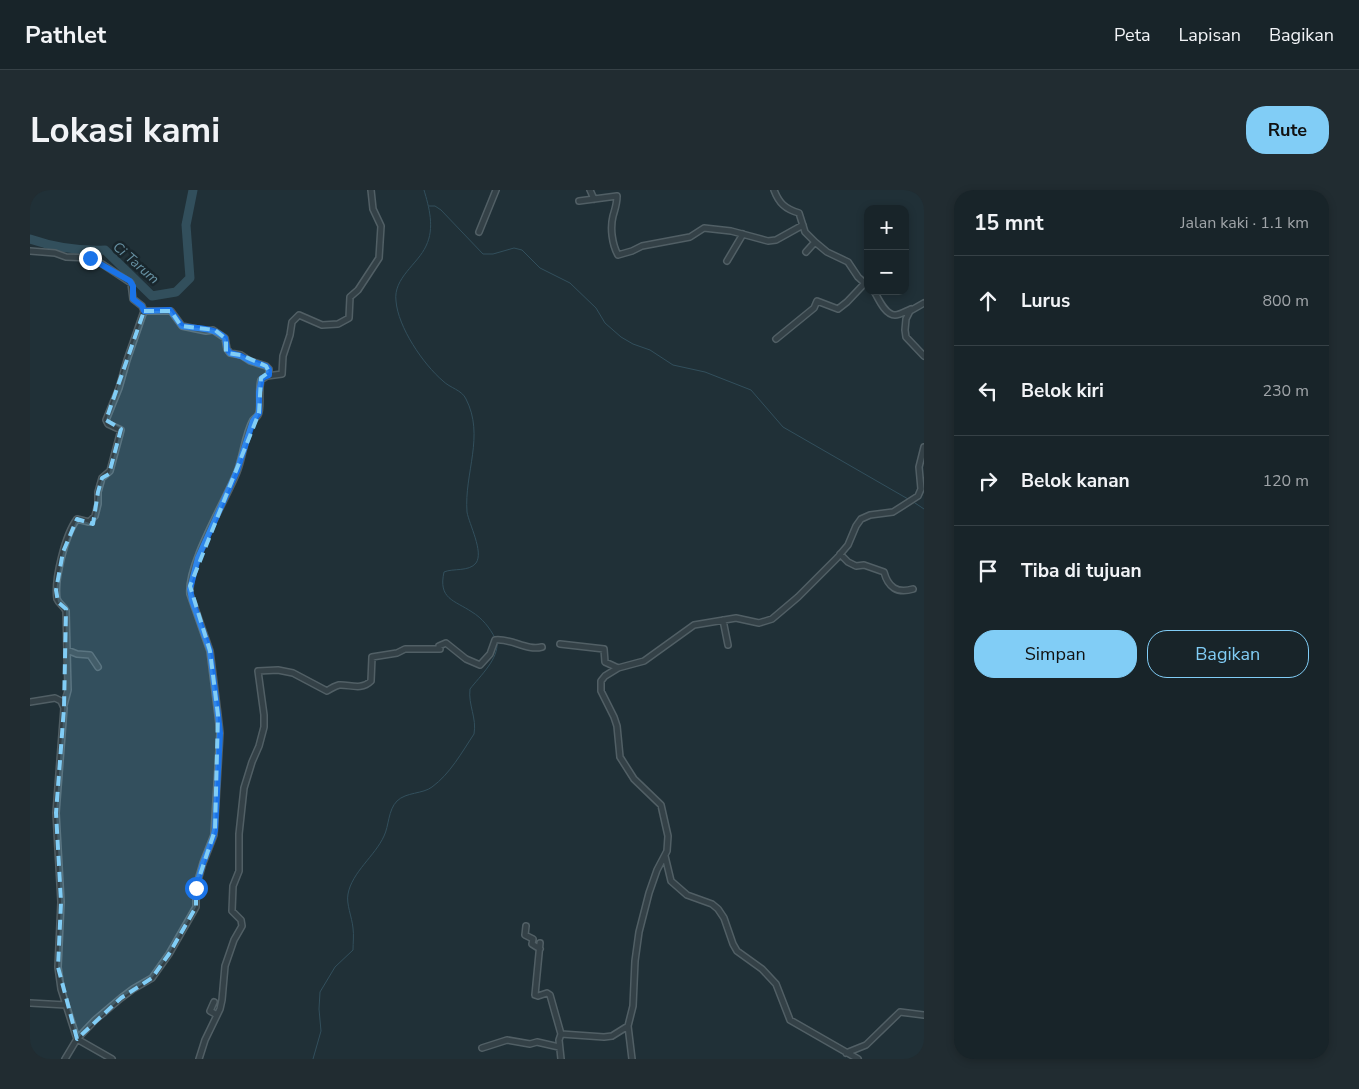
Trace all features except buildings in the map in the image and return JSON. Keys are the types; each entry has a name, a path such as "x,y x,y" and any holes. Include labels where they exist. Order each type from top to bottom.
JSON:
{"street":[{"path":"65,1059 77,1039 95,1020 133,989 152,978 169,954 196,907 196,887 215,830 220,733 210,651 192,600 190,586 206,540 237,471 252,423 259,413 261,380 269,375 282,374 282,356 291,333 292,321 298,316 303,316 321,325 338,324 349,318 350,298 358,290 378,261 380,256 381,226 373,210 371,190"},
{"path":"590,190 594,199"},
{"path":"774,190 781,204 799,214 805,232 827,252 848,262 864,282"},
{"path":"479,232 495,192"},
{"path":"580,200 617,196 612,225 618,255 643,245 651,245 690,236 704,228 743,234 763,241 773,240 803,226"},
{"path":"727,260 743,234"},
{"path":"806,252 815,242"},
{"path":"30,251 53,252 66,258 87,257 95,259 131,283 133,286 133,299 142,306 144,311 126,360 119,388 106,420 108,424 121,430 110,471 102,478 97,492 98,502 95,517 90,522 77,519 71,529 63,552 56,590 58,601 66,610 68,690 64,705 65,718 56,813 61,902 58,968 61,989 77,1039 112,1059"},
{"path":"776,338 814,308 816,301 838,309 864,286"},
{"path":"876,295 882,305 895,315 924,303"},
{"path":"911,309 906,319 905,334 924,356"},
{"path":"144,311 170,310 182,326 215,330 225,338 227,349 230,353 266,366 269,369 269,375"},
{"path":"632,1059 628,1026 633,1006 635,961 639,932 649,893 667,848 668,836 661,805 634,778 622,761 619,753 618,726 600,688 603,678 618,668 644,661 694,625 742,618 759,623 772,619 798,597 840,554 848,545 861,519 870,515 893,512 920,494 922,489 919,467 924,447"},
{"path":"840,554 850,564 864,565 884,572 885,578 891,587 898,591 912,589"},
{"path":"723,620 728,646"},
{"path":"199,1059 205,1040 217,1016 222,1000 225,966 242,924 241,920 232,911 232,896 239,871 238,834 244,788 252,762 260,746 264,727 259,670 293,673 327,691 339,685 354,687 368,684 371,681 372,657 404,650 440,648 441,644 446,643 466,659 480,665 490,654 495,640 506,639 533,648 542,647"},
{"path":"560,644 604,650 604,662 618,668"},
{"path":"67,650 77,654 90,655 98,667"},
{"path":"30,702 55,698 64,705"},
{"path":"664,856 672,881 687,895 712,904 718,909 724,918 737,951 762,969 776,984 790,1020 858,1059"},
{"path":"526,926 526,935 533,939 532,944 540,946 535,995 547,993 550,995 561,1034 559,1039 561,1059"},
{"path":"30,1002 66,1005"},
{"path":"214,1002 210,1011 217,1016"},
{"path":"846,1053 866,1044 897,1014 909,1012 924,1015"},
{"path":"561,1034 604,1037 612,1036 628,1026"},
{"path":"482,1048 507,1040 530,1044 537,1042 546,1046 559,1047"}],"highlighted area":[{"path":"144,311 171,311 181,326 215,330 226,339 226,353 241,355 266,366 269,372 261,378 259,413 190,586 210,651 218,715 215,830 196,887 196,907 169,954 152,978 121,998 77,1039 58,967 61,902 56,813 64,708 66,609 58,602 56,590 63,552 77,519 93,524 102,478 109,474 121,429 106,420"}],"waterway":[{"name":"Ci Tarum","path":"30,239 67,248 105,250 152,296 176,292 190,278 186,225 193,190"},
{"path":"424,190 431,225 429,239 422,253 398,285 396,301 401,322 420,355 435,374 464,396 471,413 474,441 468,483 467,512 477,545 478,558 476,563 469,568 444,572 443,588 449,598 476,614 495,638"},
{"path":"429,206 435,206 441,210 483,254 493,254 514,248 522,250 540,268 570,283 596,308 605,323 621,337 650,350 673,365 705,372 751,390 783,427 908,499"},
{"path":"912,501 924,509"},
{"path":"313,1059 321,1031 320,992 335,967 353,950 353,931 348,906 350,886 380,843 386,832 390,813 397,801 405,796 428,789 438,782 455,762 474,734 475,728 470,701 470,689 492,661 497,648 497,642"}],"route":[{"path":"90,258 95,259 130,281 133,286 132,298 142,306 144,311 170,310 182,326 215,330 226,339 227,349 230,353 266,366 269,371 269,375 262,378 260,383 258,416 252,423 237,471 198,558 190,586 192,600 210,651 220,733 215,830 196,888"}]}
